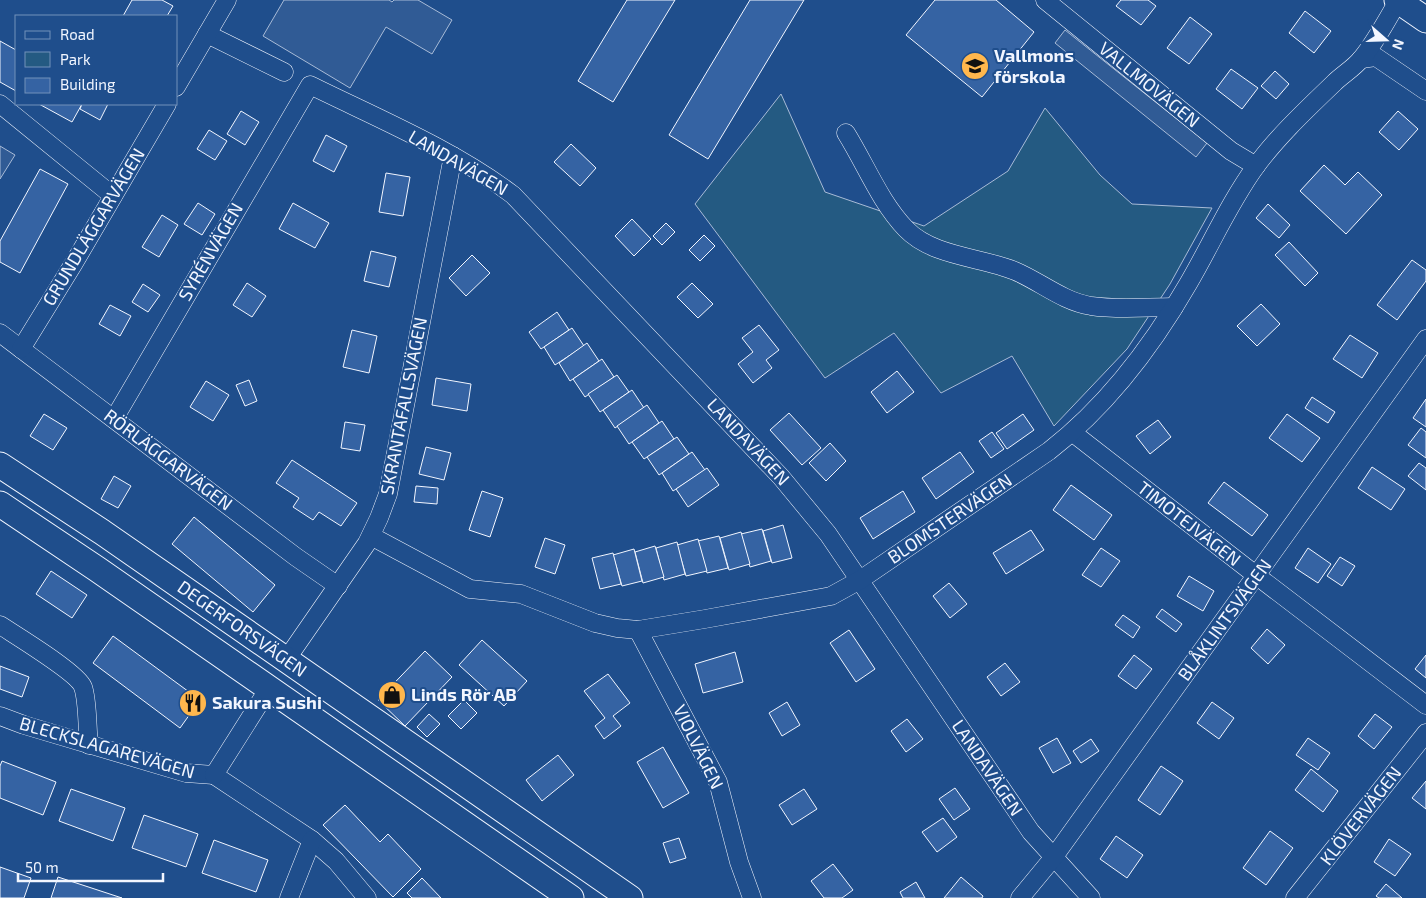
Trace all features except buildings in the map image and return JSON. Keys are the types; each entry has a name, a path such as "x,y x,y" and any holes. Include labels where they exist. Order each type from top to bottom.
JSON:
{"main road":[{"path":"1397,0 1426,20"},
{"name":"DEGERFORSVÄGEN","path":"0,465 102,532 630,898"},
{"name":"DEGERFORSVÄGEN","path":"0,504 97,569 571,898"},
{"path":"269,688 286,660"}],"street":[{"path":"178,84 227,0"},
{"name":"VALLMOVÄGEN","path":"1045,0 1230,151 1256,166"},
{"name":"BLOMSTERVÄGEN","path":"371,536 470,589 521,594 595,623 617,628 638,630 832,596 860,580 1073,433 1104,402 1160,331 1240,190 1256,166 1289,128 1361,59 1383,26 1397,0"},
{"path":"207,34 284,72"},
{"path":"1361,59 1376,56 1426,91"},
{"name":"LANDAVÄGEN","path":"310,85 453,156 489,176 514,195 781,477 828,534 1031,832 1091,898"},
{"name":"SYRÉNVÄGEN","path":"114,419 310,85"},
{"path":"0,104 113,196"},
{"name":"GRUNDLÄGGARVÄGEN","path":"21,349 74,263 166,105"},
{"path":"846,133 863,160 885,202 907,230 922,241 944,251 993,263 1016,271 1076,302 1105,307 1174,308"},
{"name":"SKRANTAFALLSVÄGEN","path":"286,660 371,536 388,494 453,156"},
{"name":"RÖRLÄGGARVÄGEN","path":"0,333 296,557 338,586"},
{"name":"BLÅKLINTSVÄGEN","path":"1020,898 1053,858 1426,339"},
{"name":"TIMOTEJVÄGEN","path":"1073,433 1426,705"},
{"path":"0,625 41,652 79,681 84,694 88,745"},
{"name":"VIOLVÄGEN","path":"638,630 718,782 739,862 752,898"},
{"path":"269,688 214,775 312,840 336,861 367,898"},
{"name":"BLECKSLAGAREVÄGEN","path":"0,716 88,745 186,773 214,775"},
{"name":"KLÖVERVÄGEN","path":"1296,898 1426,733"},
{"path":"289,898 312,840"}],"green space":[{"path":"781,94 825,192 924,226 1008,171 1045,108 1100,175 1132,204 1212,208 1170,284 1127,349 1054,426 1012,356 941,393 894,333 825,378 695,204"}],"shaded area":[{"path":"284,0 389,0 392,2 394,0 418,0 452,20 432,54 386,27 350,88 263,36"},
{"path":"1065,30 1207,143 1196,157 1055,43"},
{"path":"0,146 15,155 0,179"}],"place":[{"name":"Vallmons förskola","path":"975,66"},
{"name":"Linds Rör AB","path":"392,695"},
{"name":"Sakura Sushi","path":"193,703"}]}
